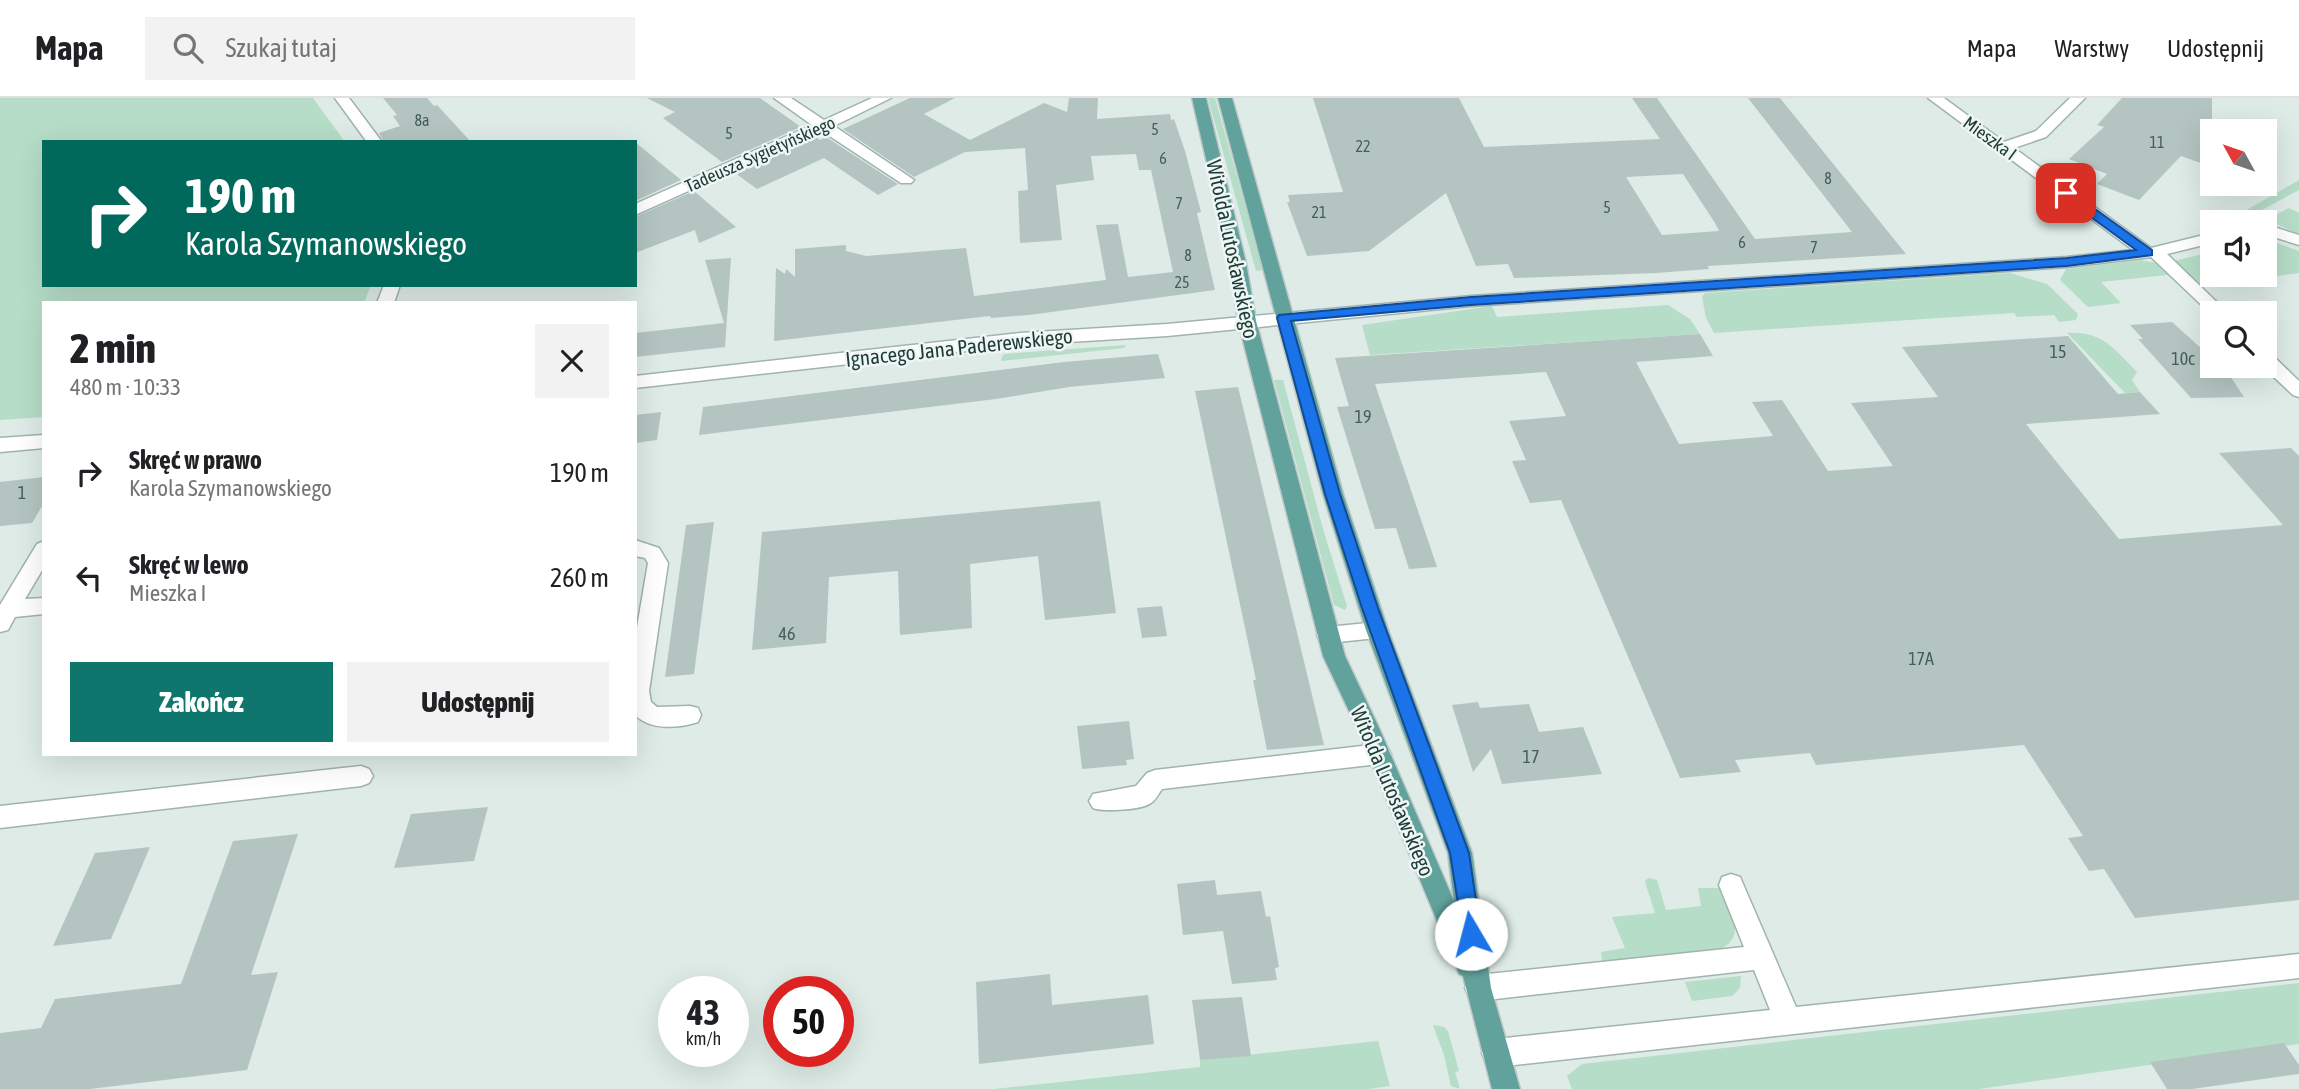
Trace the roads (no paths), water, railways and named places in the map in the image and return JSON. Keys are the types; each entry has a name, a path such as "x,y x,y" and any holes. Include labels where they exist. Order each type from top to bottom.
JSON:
{"main road":[{"name":"Witolda Lutosławskiego","path":"1199,98 1238,263 1247,321 1334,656 1379,754 1478,988"},
{"name":"Witolda Lutosławskiego","path":"1225,98 1333,494 1377,630 1460,853 1478,988"},
{"path":"1478,988 1506,1089"}],"street":[{"path":"342,98 374,140"},
{"path":"781,98 906,180"},
{"name":"Tadeusza Sygietyńskiego","path":"637,209 884,98"},
{"name":"Mieszka I","path":"1935,98 2151,252 2207,301"},
{"path":"2003,147 2042,134 2078,98"},
{"path":"2277,233 2299,240"},
{"name":"Ignacego Jana Paderewskiego","path":"637,383 988,342 1167,330 1471,301 2067,262 2151,252 2200,241"},
{"path":"2277,370 2299,391"},
{"path":"0,444 42,441"},
{"path":"637,549 652,553 658,563 638,700 646,713 653,717 690,715"},
{"path":"4,616 42,552"},
{"path":"4,616 42,606"},
{"path":"1328,635 1377,630"},
{"path":"1101,802 1143,796 1156,780 1379,754"},
{"path":"0,817 361,776"},
{"path":"1731,885 1788,1021"},
{"path":"1478,988 1761,957"},
{"path":"1496,1053 2299,966"}]}
